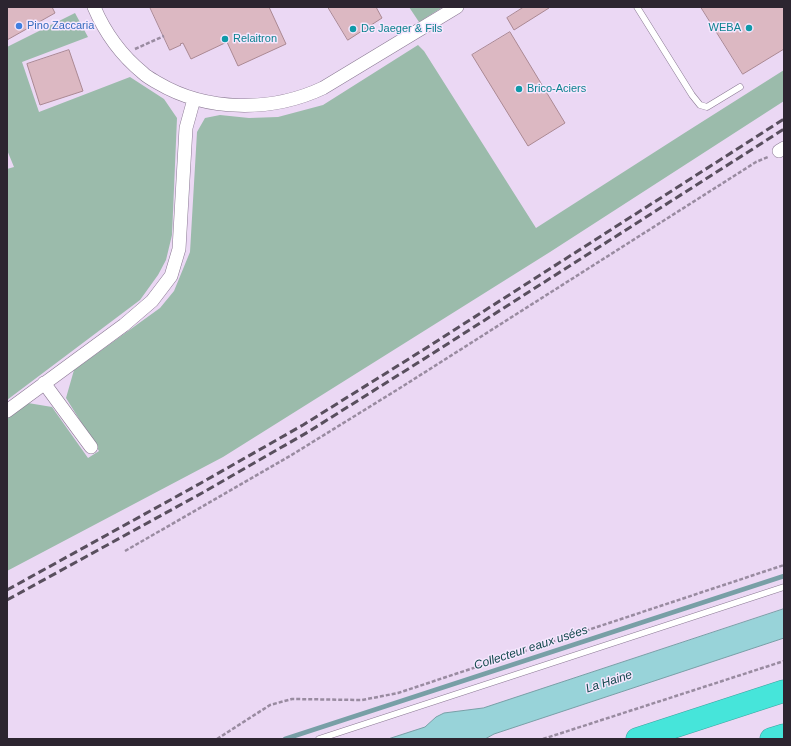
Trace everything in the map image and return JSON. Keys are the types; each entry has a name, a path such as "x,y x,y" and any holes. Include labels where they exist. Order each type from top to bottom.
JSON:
{"highway":[{"path":"637,739 784,691"},
{"path":"771,739 784,735"}],"street":[{"path":"94,7 115,46 144,74 172,90 194,99 217,104 256,105 275,103 310,95 337,81 457,7"},
{"path":"7,411 124,325 152,301 171,276 179,249 186,128 194,99"},
{"path":"44,384 90,447"}],"lane":[{"path":"637,7 700,106 707,107 740,87"},
{"path":"319,739 784,587"}],"path":[{"path":"124,55 164,36"},
{"path":"125,551 303,448 407,384 756,162 782,150"},
{"path":"217,739 270,705 292,699 362,700 398,693 784,565"},
{"path":"543,739 784,661"}],"shaded area":[{"path":"409,7 443,7 419,22"},
{"path":"75,13 88,37 22,62 39,112 130,77 164,99 177,118 172,235 166,260 158,275 140,300 7,400 7,169 14,167 7,150 7,47"},
{"path":"418,45 424,51 536,228 784,70 784,101 550,252 223,457 7,571 7,418 28,403 52,407 88,458 99,451 66,398 74,370 160,308 174,291 190,252 197,132 205,118 220,115 249,118 278,117 323,105"}],"water":[{"name":"La Haine","path":"784,609 784,638 494,734 485,739 388,739 425,727 436,717 444,713 483,708"}],"building":[{"name":"Pino Zaccaria","path":"7,7 52,7 55,13 7,40"},
{"name":"Relaitron","path":"150,7 269,7 286,44 238,66 227,42 191,59 183,43 170,50"},
{"name":"De Jaeger & Fils","path":"328,7 376,7 382,18 348,40"},
{"path":"524,7 549,8 514,30 507,18"},
{"name":"WEBA","path":"701,7 784,7 784,49 743,74"},
{"name":"Brico-Aciers","path":"510,32 565,123 528,146 472,55"},
{"path":"69,50 83,91 40,105 27,64"}],"waterway":[{"name":"Collecteur eaux usées","path":"285,739 784,576"}],"railway":[{"path":"7,590 303,425 784,119"},
{"path":"7,600 202,493 308,432 784,129"}],"place":[{"name":"Pino Zaccaria","path":"19,26"},
{"name":"WEBA","path":"749,28"},
{"name":"De Jaeger & Fils","path":"353,29"},
{"name":"Relaitron","path":"225,39"},
{"name":"Brico-Aciers","path":"519,89"}]}
